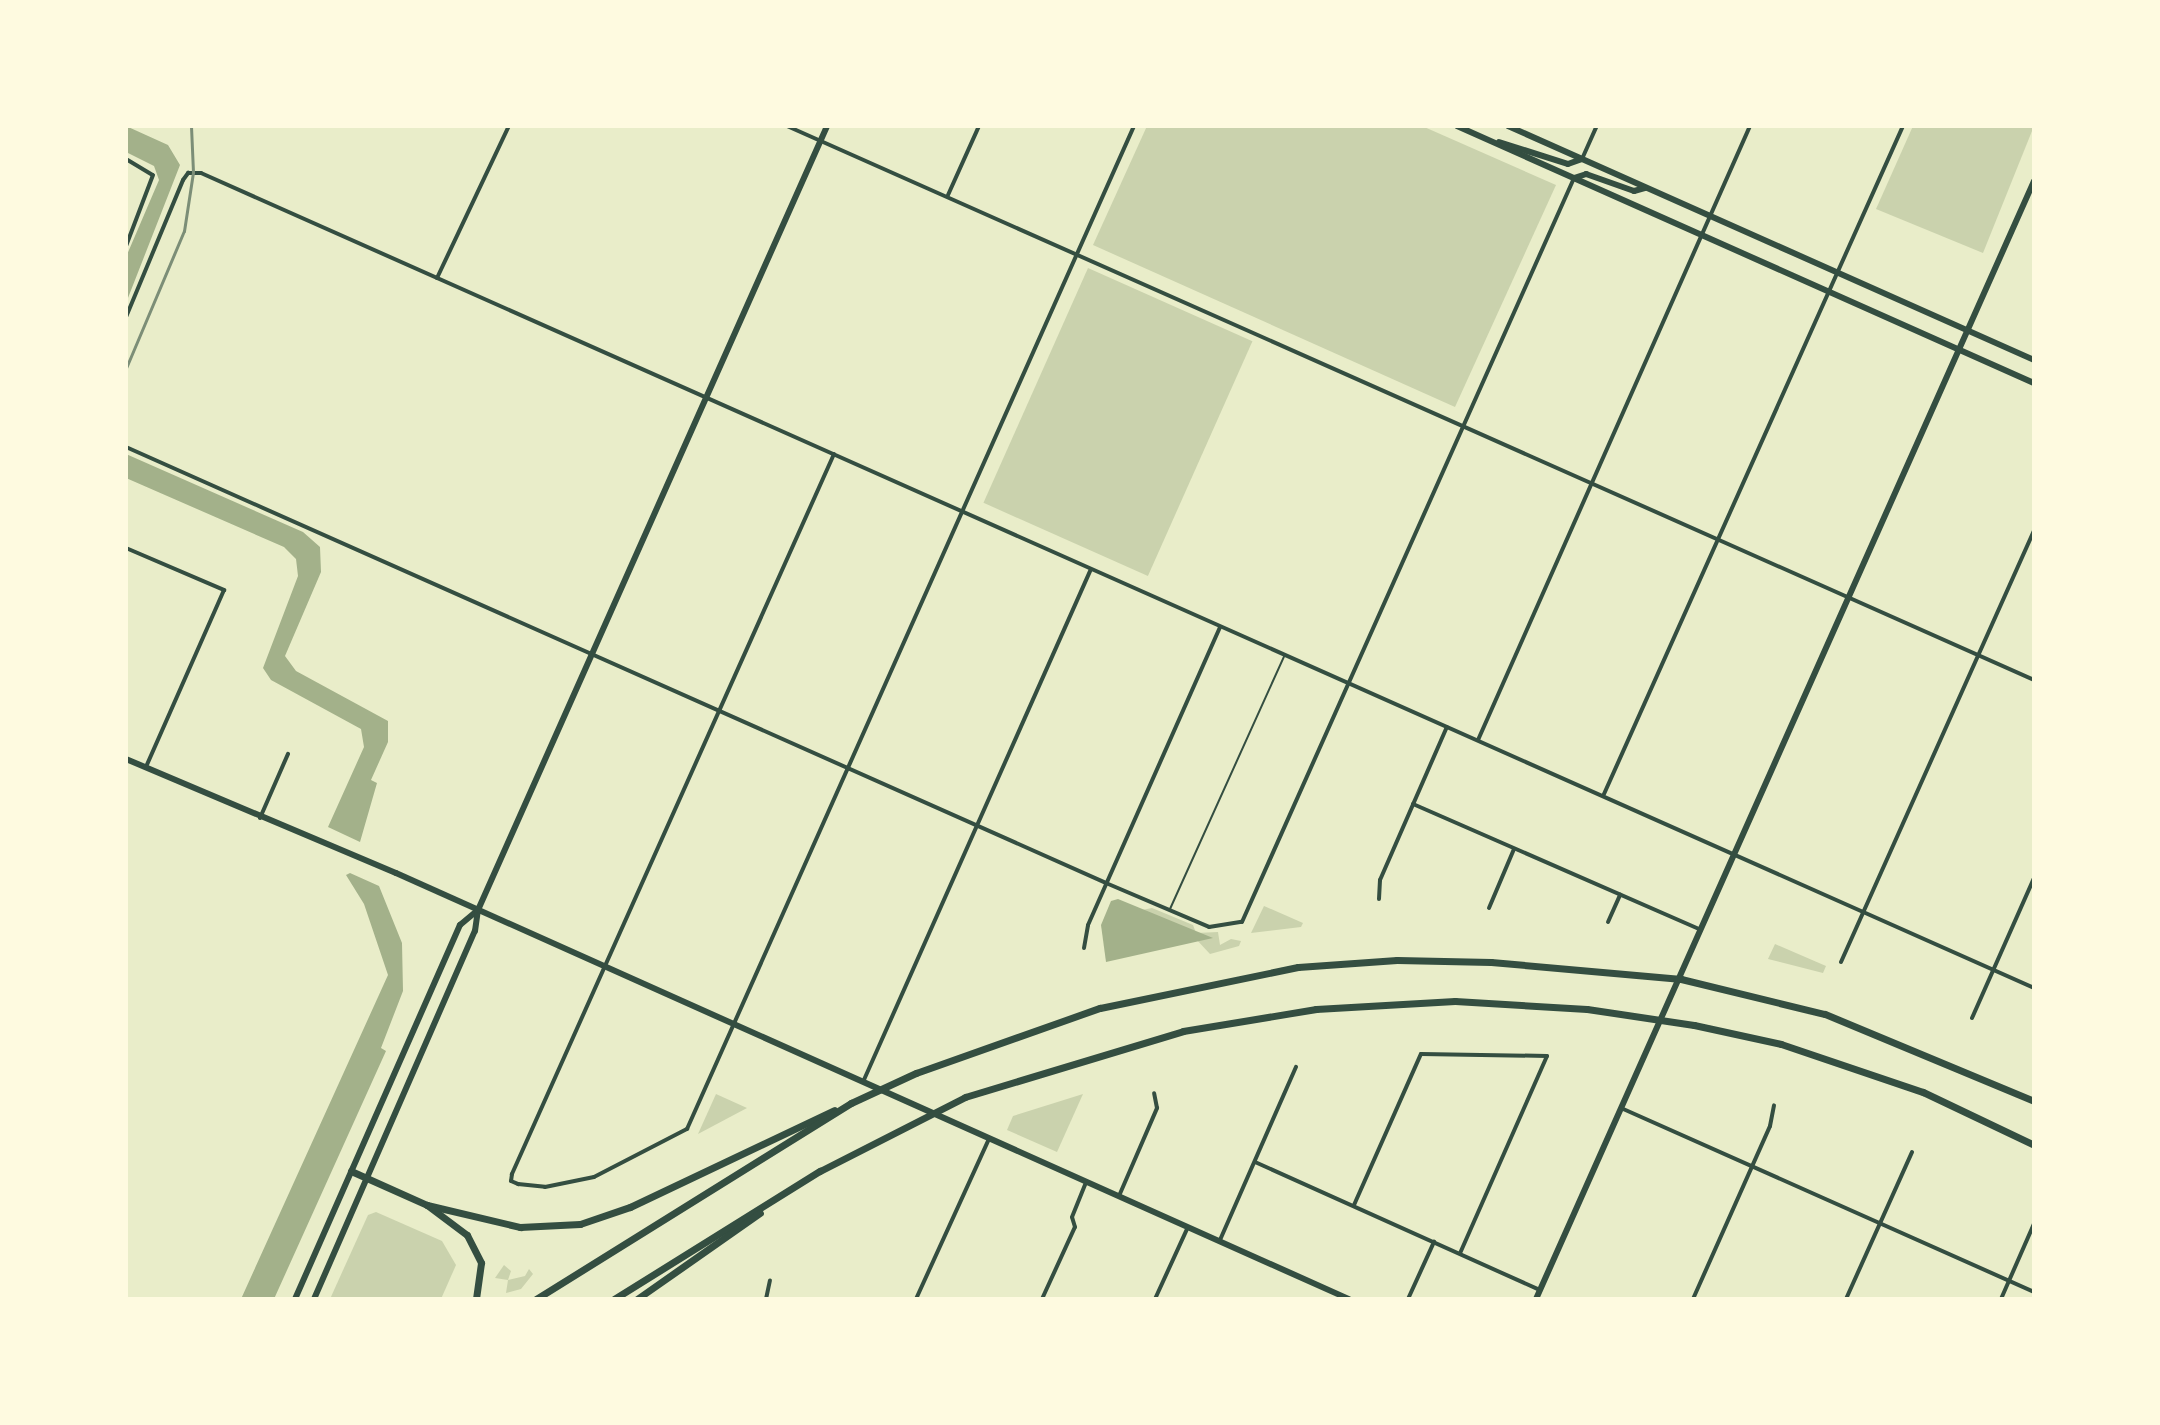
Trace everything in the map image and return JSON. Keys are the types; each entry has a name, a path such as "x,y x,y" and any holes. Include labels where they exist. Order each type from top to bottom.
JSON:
{"highway":[{"path":"351,1171 427,1205 520,1227 580,1224 630,1207 792,1126 916,1073 1100,1008 1298,967 1460,961 1643,973 1715,986 1825,1014 2034,1101"},
{"path":"614,1299 820,1171 898,1127 965,1097 1170,1034 1316,1009 1455,1001 1627,1015 1694,1025 1781,1044 1923,1092 2034,1145"},
{"path":"536,1299 851,1103"},
{"path":"637,1299 820,1171"},
{"path":"427,1205 474,1243 482,1273 476,1299"}],"main road":[{"path":"314,1299 475,931 478,910 827,126"},
{"path":"1457,126 2034,383"},
{"path":"1508,126 2034,360"},
{"path":"1481,137 1568,164 1582,159"},
{"path":"1574,178 1586,174 1634,191 1647,187"},
{"path":"1536,1299 2034,181"},
{"path":"126,759 478,910 1349,1299"},
{"path":"295,1299 460,925 478,910"}],"street":[{"path":"437,278 509,126"},
{"path":"787,126 1078,251 1462,427 2034,680"},
{"path":"948,195 979,126"},
{"path":"834,454 511,1181 545,1187 574,1182 608,1171 687,1129 1134,126"},
{"path":"1582,159 1597,126"},
{"path":"1478,740 1750,126"},
{"path":"1604,794 1903,126"},
{"path":"126,159 153,175 126,246"},
{"path":"126,317 183,180 193,172 1604,794 2034,988"},
{"path":"126,447 1209,927 1242,922 1574,178"},
{"path":"1841,962 2034,530"},
{"path":"126,548 224,590 146,767"},
{"path":"863,1082 1091,569"},
{"path":"1084,948 1106,883 1220,627"},
{"path":"1379,899 1380,880 1447,727"},
{"path":"260,818 288,754"},
{"path":"1413,804 1701,930"},
{"path":"1489,908 1514,849"},
{"path":"1972,1018 2034,878"},
{"path":"1608,922 1620,895"},
{"path":"1354,1205 1421,1054 1547,1056 1460,1253"},
{"path":"1220,1240 1296,1067"},
{"path":"1119,1196 1157,1108 1154,1093"},
{"path":"1693,1299 1752,1166 1774,1105"},
{"path":"1621,1108 2034,1292"},
{"path":"916,1299 989,1139"},
{"path":"1846,1299 1912,1152"},
{"path":"1255,1162 1540,1290"},
{"path":"1042,1299 1075,1227 1072,1217 1086,1182"},
{"path":"2001,1299 2034,1224"},
{"path":"1155,1299 1188,1227"},
{"path":"1408,1299 1434,1242"},
{"path":"766,1299 770,1280"}],"lane":[{"path":"1170,910 1284,655"}],"shaded area":[{"path":"126,126 168,145 180,165 126,303 126,257 159,180 154,166 126,152"},
{"path":"1147,126 1422,126 1556,185 1455,407 1093,245"},
{"path":"1913,126 2034,126 1983,253 1876,209"},
{"path":"1088,268 1252,341 1148,576 983,503"},
{"path":"126,454 303,532 320,547 321,572 285,656 296,671 388,721 388,742 371,780 377,783 360,842 328,827 364,747 361,729 271,680 263,668 298,576 296,559 284,547 126,478"},
{"path":"350,873 379,886 402,943 403,991 381,1048 386,1051 274,1299 241,1299 388,975 364,904 346,875"},
{"path":"1118,899 1213,938 1106,962 1101,925 1111,901"},
{"path":"1264,906 1303,923 1301,927 1251,933"},
{"path":"1152,908 1193,925 1196,933 1218,932 1220,945 1231,939 1241,941 1239,946 1210,954 1195,938 1142,910"},
{"path":"1775,944 1826,966 1823,973 1768,959"},
{"path":"716,1094 747,1108 698,1134"},
{"path":"1083,1094 1057,1152 1007,1130 1013,1116"},
{"path":"376,1212 442,1241 456,1265 441,1299 330,1299 368,1215"},
{"path":"504,1265 511,1271 508,1280 495,1278"},
{"path":"529,1269 533,1274 521,1289 506,1293 508,1280 525,1276"}],"railway":[{"path":"126,368 184,231 193,172 191,126"}]}
